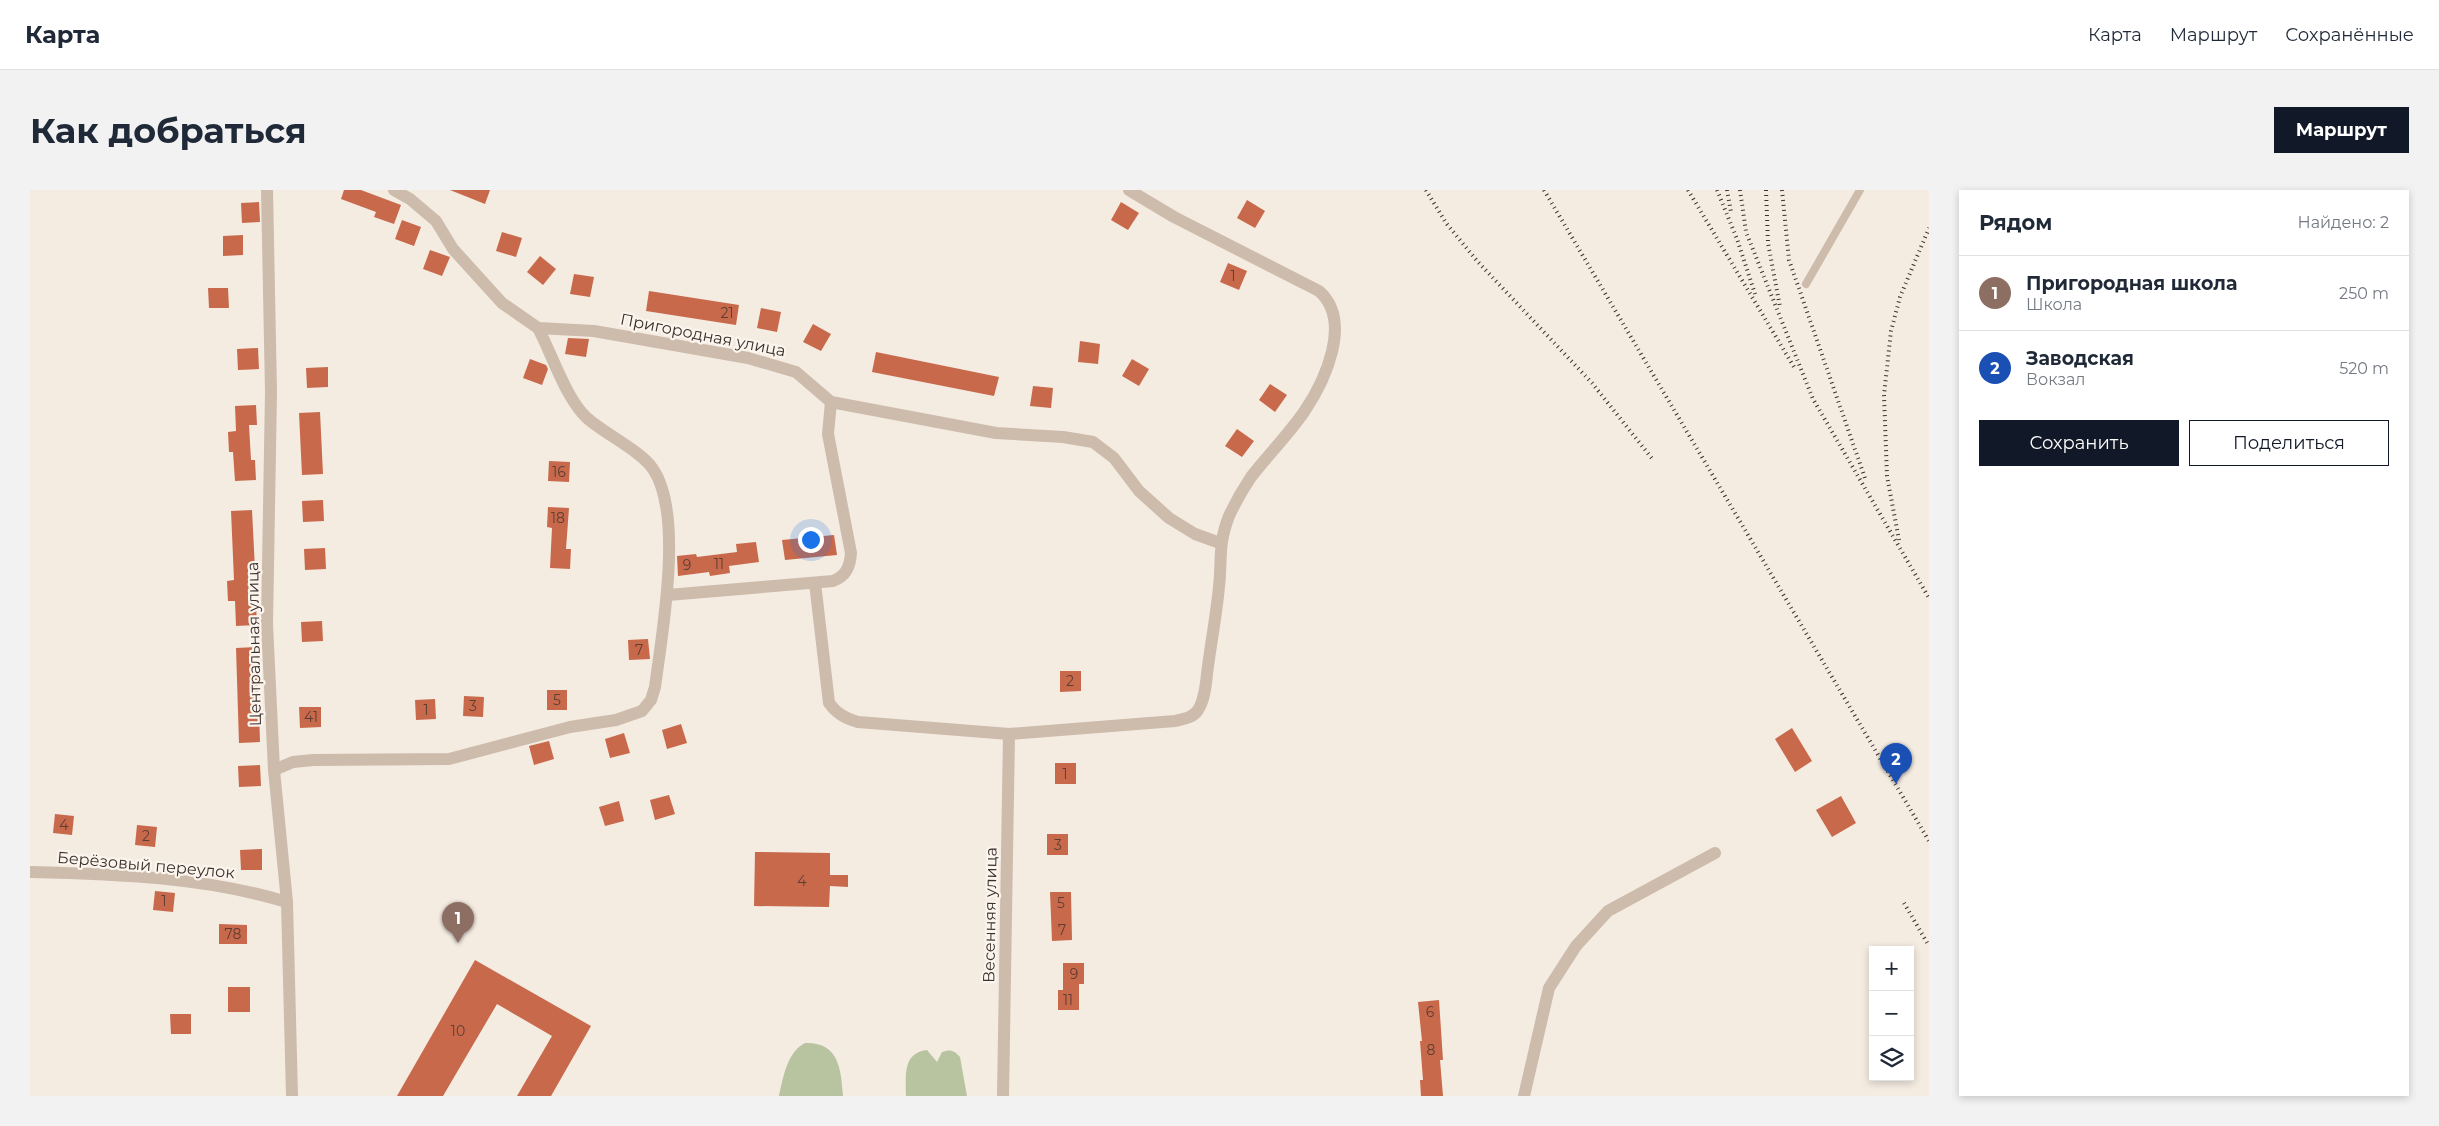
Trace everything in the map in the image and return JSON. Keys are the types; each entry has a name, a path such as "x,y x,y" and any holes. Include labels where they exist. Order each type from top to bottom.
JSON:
{"street":[{"name":"Центральная улица","path":"267,190 271,392 267,624 274,770 287,902 292,1096"},
{"name":"Пригородная улица","path":"394,190 410,199 436,221 453,249 502,302 525,321 538,328 594,331 748,358 796,372 831,402"},
{"path":"816,583 829,703 836,713 858,722 1010,734 1175,721 1191,716 1198,710 1203,699 1206,681 1220,576 1220,543 1235,504 1250,478 1303,413 1316,393 1325,370 1335,334 1331,306 1325,296 1310,285 1174,216 1129,190"},
{"path":"274,770 293,762 313,760 449,759 570,727 616,720 642,711 651,700 656,687 668,595 668,518 663,488 653,468 603,431 575,404 538,328"},
{"path":"668,595 816,583 841,578 850,564 851,553 828,434 831,402 996,432 1063,437 1092,442 1114,458 1139,491 1169,518 1195,534 1220,543"},
{"name":"Весенняя улица","path":"1003,1096 1010,734"},
{"path":"1524,1096 1549,988 1576,946 1608,911 1715,853"},
{"name":"Берёзовый переулок","path":"30,872 176,880 246,890 287,902"}],"lane":[{"path":"1806,284 1860,190"}],"green space":[{"path":"805,1043 825,1047 831,1052 839,1067 843,1096 779,1096 790,1059 799,1047"},
{"path":"927,1050 937,1062 942,1052 945,1051 950,1050 960,1057 967,1096 906,1096 906,1073 909,1061 919,1052"}],"building":[{"path":"344,190 361,190 401,205 394,224 374,217 376,212 341,199"},
{"path":"450,190 490,190 485,204"},
{"path":"1247,200 1265,211 1255,228 1237,218"},
{"path":"259,202 260,222 242,223 241,203"},
{"path":"1121,202 1139,213 1128,230 1111,220"},
{"path":"402,220 421,227 414,246 395,239"},
{"path":"502,232 522,238 516,257 496,251"},
{"path":"243,235 243,255 223,256 223,236"},
{"path":"430,250 450,257 442,276 423,269"},
{"path":"540,256 556,269 543,285 527,272"},
{"path":"1228,263 1247,271 1239,290 1220,282"},
{"path":"574,274 594,277 590,297 570,294"},
{"path":"208,288 228,288 229,308 209,308"},
{"path":"649,291 739,305 736,325 646,311"},
{"path":"761,308 781,312 777,332 757,328"},
{"path":"813,324 831,334 821,351 803,342"},
{"path":"568,338 589,339 586,357 565,354"},
{"path":"1080,341 1100,344 1098,364 1078,362"},
{"path":"258,348 259,369 238,370 237,349"},
{"path":"876,352 999,377 994,396 872,372"},
{"path":"530,359 546,365 548,369 542,385 523,378"},
{"path":"1132,359 1149,369 1139,386 1122,376"},
{"path":"328,367 328,387 307,388 306,368"},
{"path":"1270,384 1287,395 1275,412 1259,400"},
{"path":"1033,386 1053,388 1051,408 1030,406"},
{"path":"256,405 257,425 249,425 251,460 255,460 256,480 235,481 233,452 229,452 228,432 236,431 235,406"},
{"path":"320,412 323,474 302,475 299,413"},
{"path":"1237,429 1254,441 1242,457 1225,446"},
{"path":"549,461 570,462 569,482 548,481"},
{"path":"323,500 324,521 303,522 302,501"},
{"path":"548,507 569,508 566,549 571,549 570,569 550,568 552,528 547,527"},
{"path":"252,510 255,569 248,569 249,606 256,605 257,625 236,626 235,601 228,601 227,581 234,580 231,511"},
{"path":"834,535 837,555 785,560 782,540"},
{"path":"756,542 759,562 729,566 730,573 710,576 709,572 678,576 677,556 696,554 697,557 737,552 736,544"},
{"path":"325,548 326,569 305,570 304,549"},
{"path":"322,621 323,641 302,642 301,622"},
{"path":"648,639 650,659 629,660 628,640"},
{"path":"257,647 260,742 239,743 236,648"},
{"path":"1060,671 1081,671 1081,691 1060,692"},
{"path":"547,690 567,690 567,710 547,710"},
{"path":"464,696 484,697 483,717 463,716"},
{"path":"435,699 436,719 416,720 415,700"},
{"path":"299,707 321,707 321,727 300,728"},
{"path":"681,724 687,743 667,749 662,730"},
{"path":"1792,728 1812,761 1795,772 1775,739"},
{"path":"624,733 630,753 610,758 605,739"},
{"path":"549,741 554,759 534,765 529,746"},
{"path":"1055,763 1076,763 1076,784 1055,784"},
{"path":"260,765 261,786 239,787 238,766"},
{"path":"669,795 675,814 655,820 650,800"},
{"path":"1841,796 1856,823 1832,837 1816,810"},
{"path":"619,801 624,821 605,826 599,807"},
{"path":"55,814 74,816 72,835 53,833"},
{"path":"137,825 157,827 155,847 135,845"},
{"path":"1047,834 1068,834 1068,855 1047,855"},
{"path":"262,849 262,870 241,870 240,850"},
{"path":"755,852 830,853 830,875 848,875 848,887 830,886 829,907 754,906"},
{"path":"155,891 175,893 173,912 153,910"},
{"path":"1050,892 1071,892 1072,940 1052,941"},
{"path":"219,924 247,925 247,944 219,944"},
{"path":"475,960 591,1026 551,1096 517,1096 552,1036 497,1004 443,1096 397,1096"},
{"path":"1063,963 1084,963 1084,984 1079,984 1079,1010 1058,1010 1058,990 1063,990"},
{"path":"228,987 250,987 250,1012 228,1012"},
{"path":"1439,1000 1443,1096 1421,1096 1420,1080 1423,1080 1420,1041 1422,1041 1418,1002"},
{"path":"170,1014 191,1014 191,1034 171,1034"}],"railway":[{"path":"1426,190 1446,223 1478,262 1592,383 1654,461"},
{"path":"1544,190 1929,841"},
{"path":"1688,190 1794,367"},
{"path":"1717,190 1737,239 1755,294"},
{"path":"1727,190 1731,212"},
{"path":"1740,190 1746,232 1813,399 1929,598"},
{"path":"1766,190 1768,243 1780,307"},
{"path":"1782,190 1789,260 1866,481"},
{"path":"1899,540 1887,476 1884,395 1891,331 1900,297 1929,228"},
{"path":"1904,903 1929,946"}],"place":[{"name":"Заводская","path":"1896,784"},
{"name":"Пригородная школа","path":"458,943"}]}
